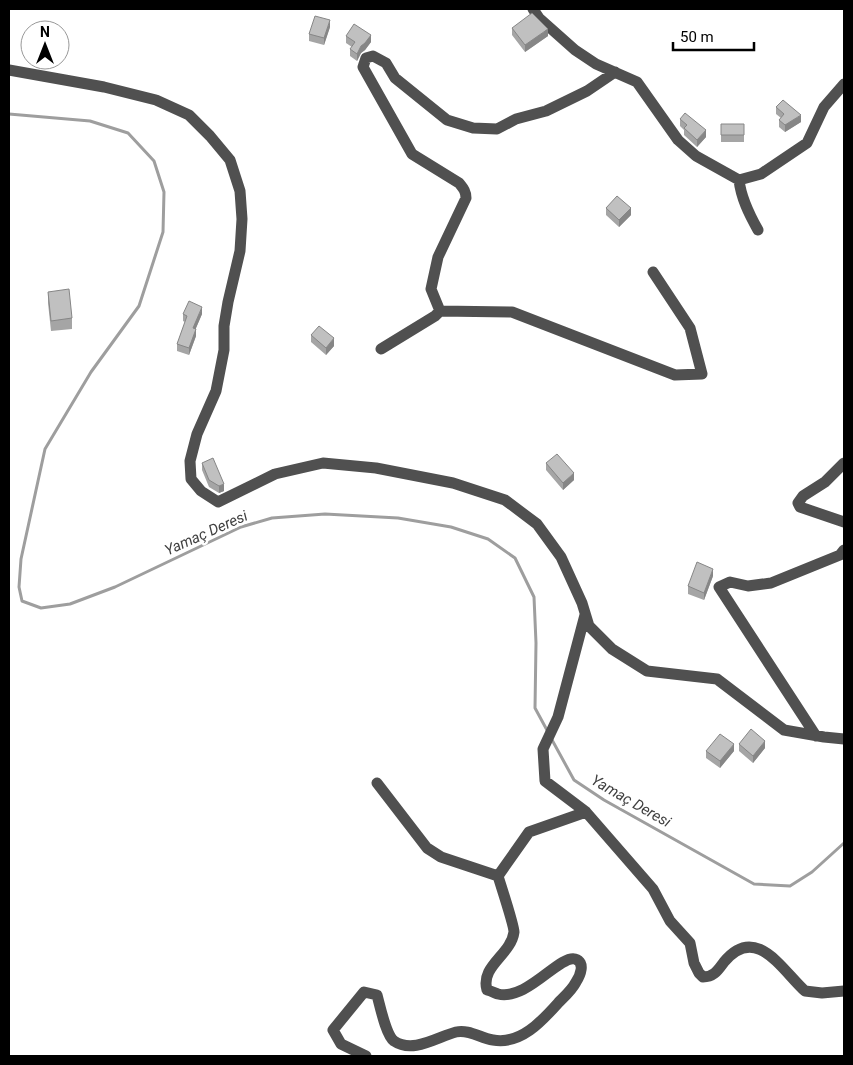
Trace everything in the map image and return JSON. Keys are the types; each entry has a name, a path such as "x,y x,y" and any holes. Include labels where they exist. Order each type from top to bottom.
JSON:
{"street":[{"path":"533,9 539,18 575,50 596,64 637,82 678,140 696,156 739,180 761,174 807,142 824,108 844,84"},
{"path":"440,311 432,289 438,257 466,198 466,193 459,183 412,154 363,67 366,58 373,56 386,63 395,78 446,120 473,128 497,129 516,119 546,112 587,91 615,72"},
{"path":"9,70 104,87 156,100 188,115 210,136 230,160 240,191 242,218 240,252 228,302 224,326 224,350 216,391 197,434 190,462 191,479 201,491 218,502 275,474 324,463 376,468 453,483 505,500 537,524 561,557 585,612 589,626 612,649 647,671 717,680 784,730 844,739"},
{"path":"739,180 747,212 758,230"},
{"path":"381,349 440,311 512,312 675,375 702,374 690,328 653,272"},
{"path":"844,463 825,482 803,496 798,502 800,507 844,522"},
{"path":"816,736 719,587 730,582 748,586 771,583 840,555 844,550"},
{"path":"585,612 558,718 543,749 545,781 586,812 653,890 670,921 690,943 694,963 703,977 710,977 716,973 736,951 752,946 765,951 775,959 804,991 822,993 844,991"},
{"path":"377,784 427,848 440,857 498,876"},
{"path":"498,876 528,832 586,812"},
{"path":"366,1056 341,1044 333,1030 364,992 377,995 389,1035 394,1041 404,1046 422,1044 457,1032 468,1032 493,1040 506,1041 526,1033 540,1023 575,984 581,973 581,966 578,960 574,959 563,962 537,982 517,992 499,995 488,990 485,982 488,972 508,948 514,931 498,876"}],"building":[{"path":"532,13 548,29 525,45 512,28"},
{"path":"315,16 330,20 324,38 309,34"},
{"path":"354,24 371,35 361,46 357,54 350,49 355,42 346,36"},
{"path":"783,100 801,115 785,125 779,120 784,114 776,107"},
{"path":"685,113 706,130 697,140 684,128 687,125 680,119"},
{"path":"721,124 744,124 744,135 721,135"},
{"path":"617,196 631,208 619,220 606,208"},
{"path":"69,289 72,318 51,321 48,292"},
{"path":"189,301 202,307 193,328 196,329 189,348 177,344 187,316 183,314"},
{"path":"319,326 334,338 326,348 311,335"},
{"path":"557,454 574,473 563,483 546,463"},
{"path":"213,458 224,484 219,486 209,480 202,463"},
{"path":"697,562 713,569 704,593 688,586"},
{"path":"751,729 765,741 753,756 739,744"},
{"path":"720,734 734,744 720,761 706,751"}],"waterway":[{"name":"Yamaç Deresi","path":"9,114 90,121 128,133 154,161 164,192 163,232 139,306 91,372 45,449 21,559 19,587 22,601 41,608 70,604 115,587 241,527 272,518 325,514 398,518 451,527 488,539 515,558 534,597 536,643 535,708 548,732"},
{"name":"Yamaç Deresi","path":"551,738 574,780 604,800 754,884 790,886 812,872 844,843"}]}
